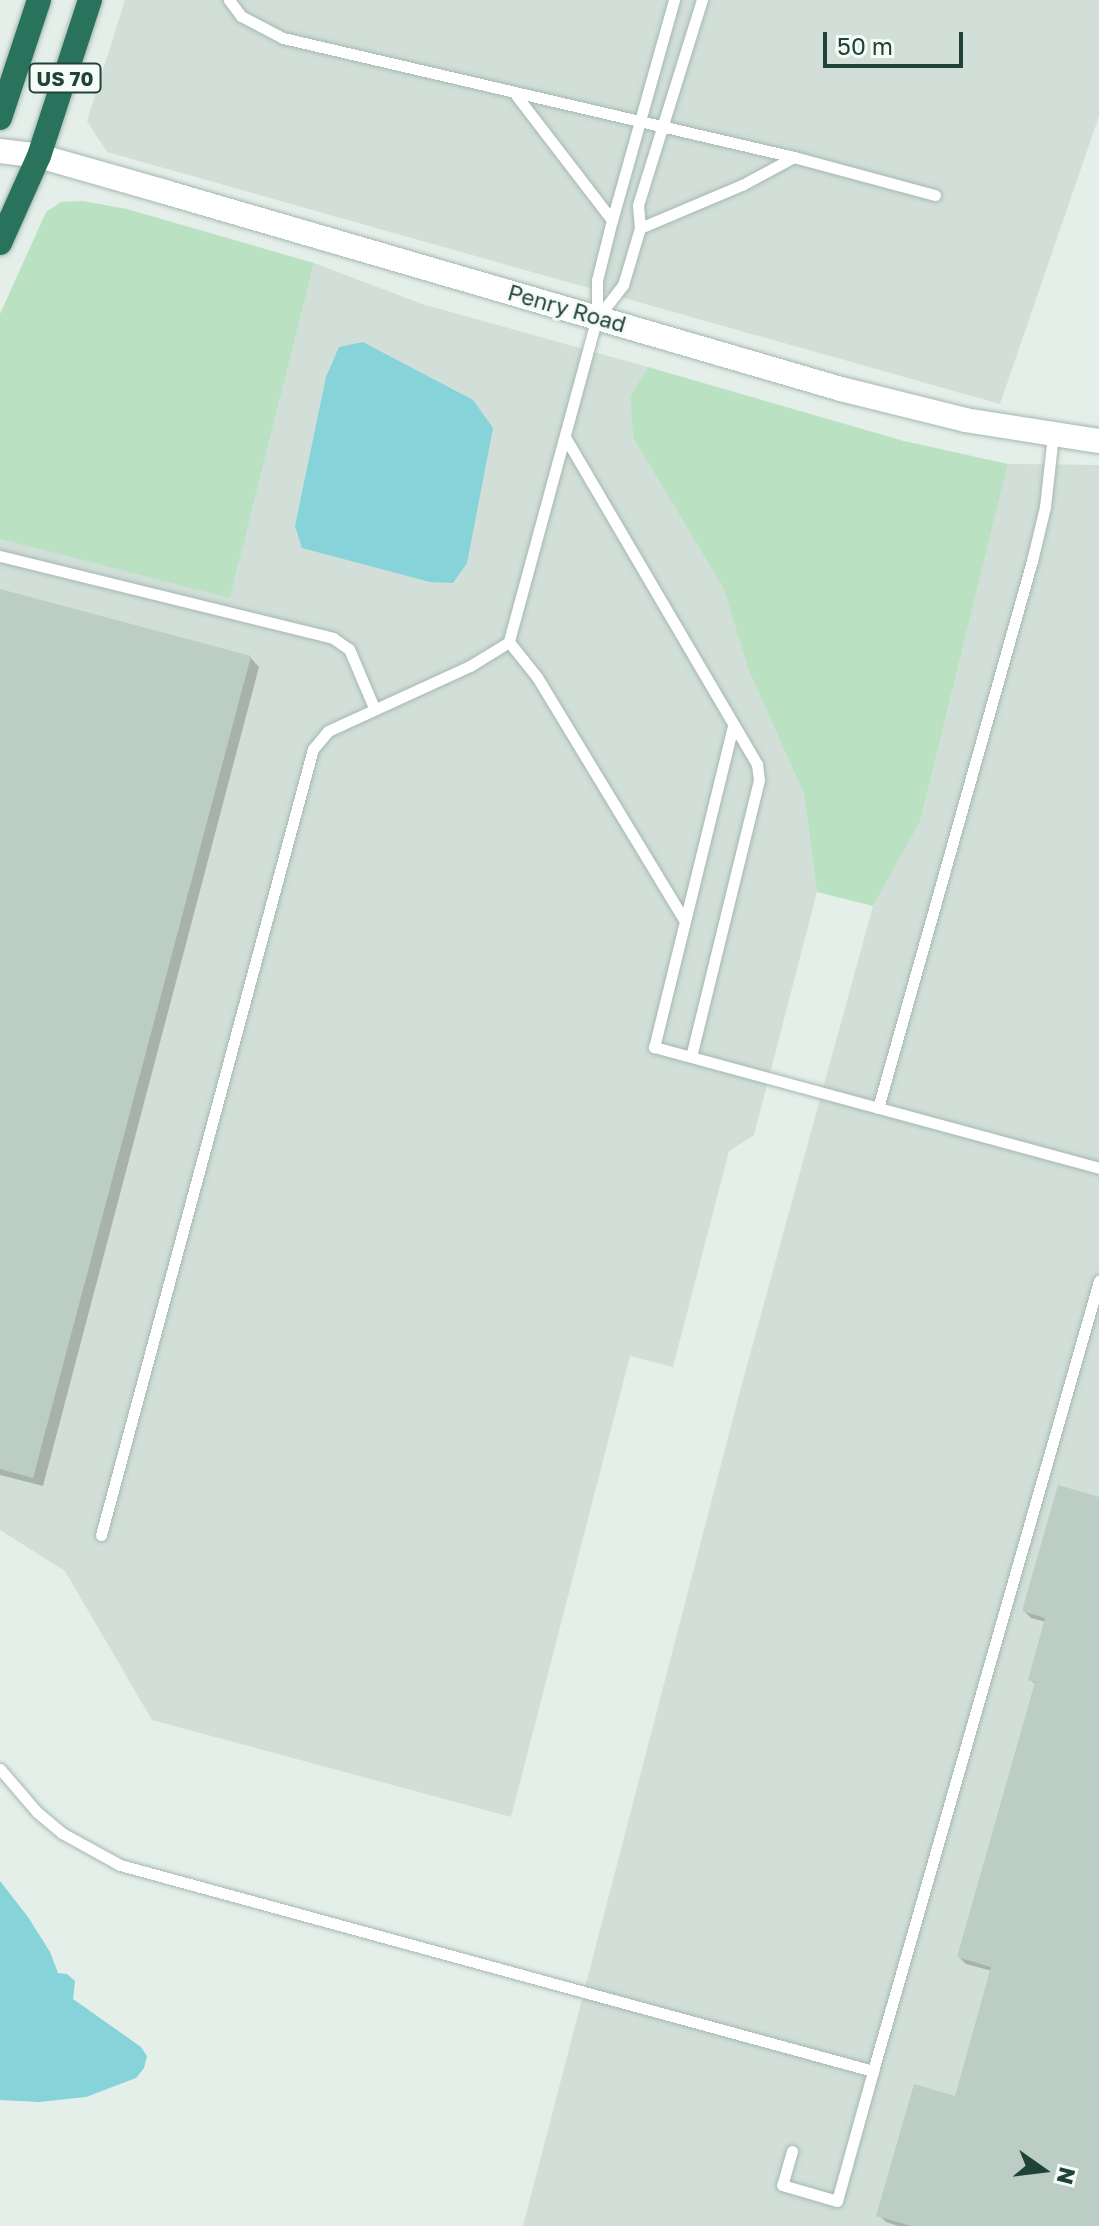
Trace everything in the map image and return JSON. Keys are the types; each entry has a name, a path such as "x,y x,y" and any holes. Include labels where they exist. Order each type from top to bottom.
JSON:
{"highway":[{"name":"US 70","path":"0,118 39,0"},
{"name":"US 70","path":"0,243 39,156 90,0"}],"street":[{"path":"0,138 39,156"},
{"path":"0,151 39,156"},
{"name":"Penry Road","path":"39,156 915,409 1099,441"}],"lane":[{"path":"229,0 241,16 283,38 794,157 935,195"},
{"path":"101,1535 303,776 313,749 328,731 470,666 509,642 597,317 597,280 612,220 674,0"},
{"path":"597,317 623,285 640,228 638,205 702,0"},
{"path":"516,94 612,220"},
{"path":"640,228 742,185 794,157"},
{"path":"878,1108 1032,561 1045,507 1053,435"},
{"path":"565,437 757,764 759,780 691,1056"},
{"path":"0,556 333,638 349,649 374,708"},
{"path":"509,642 537,677 683,918"},
{"path":"733,726 683,918 654,1047 1099,1168"},
{"path":"792,2151 782,2185 837,2201 1099,1281"},
{"path":"0,1769 37,1812 62,1833 120,1865 873,2071"}],"shaded area":[{"path":"125,0 1099,0 1099,116 1000,404 107,152 87,121"},
{"path":"314,263 422,304 648,367 630,396 633,438 723,588 749,671 804,794 817,892 754,1135 729,1151 673,1367 630,1356 511,1817 152,1720 65,1571 0,1530 0,539 230,597"},
{"path":"1008,464 1099,465 1099,2226 523,2226 743,1380 873,906 920,822"}],"green space":[{"path":"83,201 127,209 314,263 230,598 0,539 0,314 46,212 61,202"},
{"path":"648,367 904,441 1008,464 920,822 873,906 817,892 804,794 749,671 723,588 633,438 630,396"}],"water":[{"path":"363,342 473,400 493,428 467,563 453,583 430,582 302,548 295,526 326,377 339,347"},
{"path":"0,1881 28,1917 50,1952 58,1973 67,1974 75,1981 73,1999 141,2047 147,2056 144,2068 136,2078 86,2097 39,2102 0,2100"}],"building":[{"path":"0,589 251,656 33,1478 0,1469"},
{"path":"1058,1485 1099,1497 1099,2226 911,2226 876,2216 914,2084 955,2096 991,1967 957,1957 1035,1682 1028,1680 1045,1618 1022,1611"}]}
